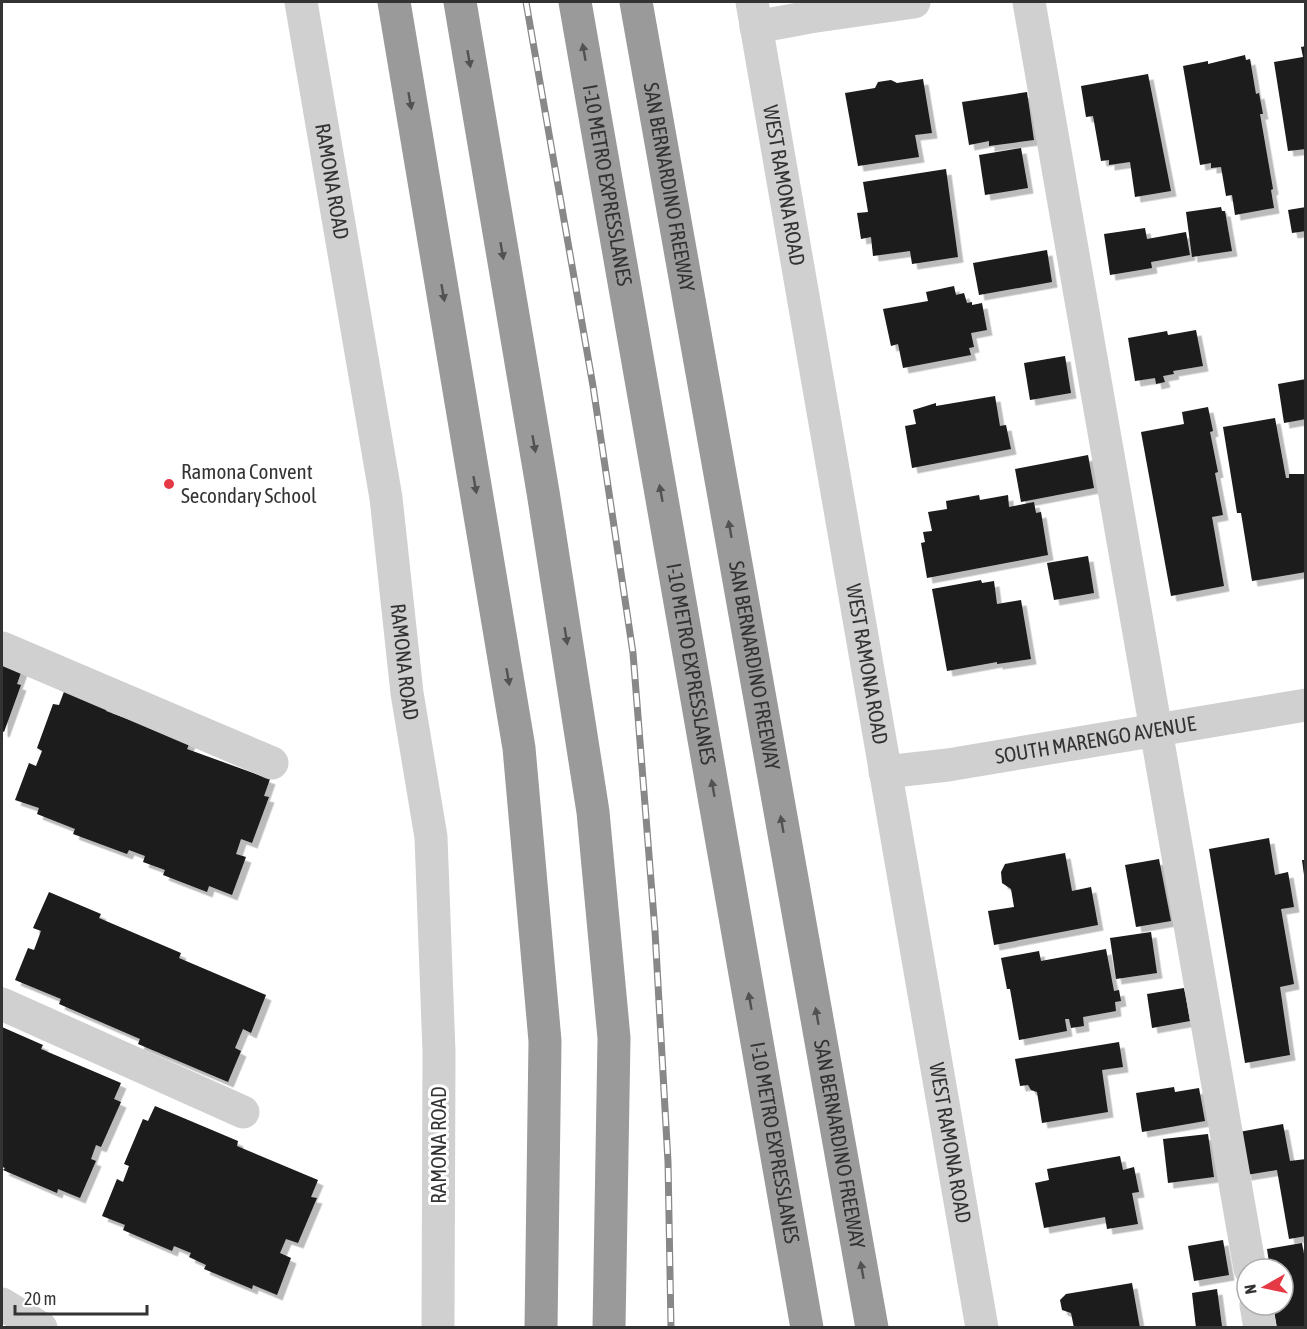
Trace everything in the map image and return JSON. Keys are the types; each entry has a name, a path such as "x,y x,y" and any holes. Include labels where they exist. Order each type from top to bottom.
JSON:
{"highway":[{"path":"394,2 519,748 544,1041 541,1328"},
{"path":"460,2 543,492 593,812 614,1038 609,1328"},
{"name":"I-10 METRO EXPRESSLANES","path":"575,2 807,1328"},
{"name":"SAN BERNARDINO FREEWAY","path":"636,2 872,1328"}],"street":[{"name":"RAMONA ROAD","path":"301,2 386,498 407,693 431,837 440,1052 438,1328"},
{"path":"754,14 810,17 914,2"},
{"path":"1029,2 1248,1257"},
{"name":"WEST RAMONA ROAD","path":"754,14 982,1328"},
{"path":"2,648 272,763"},
{"name":"SOUTH MARENGO AVENUE","path":"885,772 948,765 1305,705"},
{"path":"2,1004 32,1015 243,1112"},
{"path":"2,1304 41,1328"}],"building":[{"path":"1306,46 1306,149 1288,151 1274,62 1303,57 1301,47"},
{"path":"1245,55 1246,60 1250,59 1256,94 1259,93 1263,114 1260,114 1273,189 1271,190 1274,208 1235,215 1232,195 1226,196 1221,167 1211,168 1211,163 1200,165 1183,66 1208,61 1208,64"},
{"path":"1148,74 1171,191 1135,197 1130,162 1109,165 1109,160 1101,161 1093,116 1086,117 1081,86"},
{"path":"923,79 932,133 915,135 919,157 858,166 845,93 875,88 878,82 891,80 897,83"},
{"path":"1027,92 1034,140 989,146 989,141 969,145 962,102"},
{"path":"1021,148 1028,188 985,195 979,155"},
{"path":"946,169 958,257 912,264 910,251 873,256 871,237 861,239 857,213 868,212 863,182"},
{"path":"1221,207 1222,211 1225,211 1232,251 1192,257 1186,212"},
{"path":"1306,207 1306,231 1292,233 1288,210"},
{"path":"1145,228 1147,239 1186,232 1190,255 1151,262 1152,268 1110,275 1104,234"},
{"path":"1047,250 1052,282 979,295 973,263"},
{"path":"954,286 956,295 964,293 967,303 972,302 972,305 982,303 987,330 971,333 974,347 969,348 971,355 903,368 898,344 891,346 883,309 928,301 926,292"},
{"path":"1196,330 1203,366 1173,371 1174,374 1163,376 1165,382 1156,384 1155,378 1135,381 1128,338 1167,331 1168,335"},
{"path":"1065,356 1071,393 1030,400 1024,363"},
{"path":"1306,379 1306,419 1284,423 1278,384"},
{"path":"995,396 1000,426 1006,425 1011,449 912,468 905,426 916,424 913,410 936,403 936,406"},
{"path":"1208,407 1213,431 1210,432 1218,472 1215,473 1223,515 1212,517 1224,586 1171,596 1141,432 1184,424 1182,412"},
{"path":"1275,418 1286,478 1289,478 1289,474 1306,474 1306,572 1252,581 1241,513 1237,513 1223,427"},
{"path":"1088,455 1094,488 1021,502 1015,469"},
{"path":"979,495 980,500 1008,495 1009,507 1034,502 1036,513 1041,512 1048,555 927,578 921,543 925,542 923,532 932,531 928,512 947,509 946,501"},
{"path":"1088,556 1094,593 1054,600 1047,563"},
{"path":"981,580 982,583 994,581 997,604 1021,600 1031,659 997,664 997,662 947,671 932,589"},
{"path":"2,659 23,667 17,684 21,685 4,732 2,731"},
{"path":"65,689 108,704 106,711 190,742 187,749 270,779 264,796 269,797 252,843 241,839 236,854 246,857 232,895 209,886 207,892 163,875 165,870 143,862 145,856 129,850 127,854 73,834 75,829 37,814 39,808 15,800 29,763 36,766 42,751 37,748 53,704 59,705"},
{"path":"1269,838 1275,875 1288,872 1294,907 1281,909 1294,984 1280,987 1290,1055 1245,1063 1209,849"},
{"path":"1065,853 1072,891 1091,887 1098,925 994,945 988,911 1014,907 1011,889 1002,883 1001,872 1005,864"},
{"path":"1159,859 1171,921 1136,927 1125,865"},
{"path":"1302,860 1306,860 1306,875 1304,875"},
{"path":"49,892 101,914 99,918 181,953 179,958 266,995 251,1033 243,1029 235,1048 241,1051 228,1082 138,1044 140,1039 59,1004 61,999 15,980 28,948 34,950 41,931 33,928"},
{"path":"1151,932 1157,973 1116,979 1110,938"},
{"path":"1106,949 1114,991 1119,990 1121,1001 1115,1002 1116,1011 1083,1017 1084,1026 1071,1028 1069,1019 1065,1019 1067,1031 1019,1040 1010,989 1007,989 1001,958 1039,951 1041,961"},
{"path":"1184,988 1190,1021 1152,1028 1147,994"},
{"path":"2,1027 43,1045 41,1049 121,1083 114,1099 121,1102 101,1147 96,1145 91,1159 96,1161 80,1198 58,1189 57,1193 3,1170 5,1168 2,1167"},
{"path":"1119,1042 1123,1067 1102,1070 1108,1112 1042,1123 1037,1092 1031,1090 1028,1085 1020,1086 1015,1059"},
{"path":"1174,1087 1175,1092 1199,1088 1205,1121 1142,1132 1136,1093"},
{"path":"155,1106 238,1141 237,1146 318,1180 311,1197 317,1198 298,1243 286,1239 280,1253 291,1258 277,1295 253,1285 252,1289 204,1269 206,1265 189,1257 191,1253 174,1246 172,1251 123,1230 125,1225 102,1216 117,1179 123,1182 129,1166 124,1164 143,1119 148,1121"},
{"path":"1283,1124 1290,1161 1306,1159 1306,1236 1289,1239 1277,1170 1246,1175 1239,1132"},
{"path":"1208,1134 1214,1177 1168,1183 1163,1139"},
{"path":"1120,1156 1123,1170 1134,1167 1139,1192 1132,1193 1138,1224 1107,1229 1105,1217 1044,1228 1035,1183 1049,1180 1047,1169"},
{"path":"1223,1240 1229,1275 1194,1281 1188,1246"},
{"path":"1302,1243 1306,1265 1306,1328 1277,1328 1275,1317 1295,1317 1295,1257 1268,1257 1267,1249"},
{"path":"1132,1283 1140,1328 1074,1328 1071,1313 1062,1310 1060,1300 1066,1294"},
{"path":"1217,1289 1222,1326 1196,1328 1192,1293"}],"railway":[{"path":"526,2 593,386 633,653 655,931 668,1162 671,1328"}],"place":[{"name":"Ramona Convent Secondary School","path":"169,484"}]}
